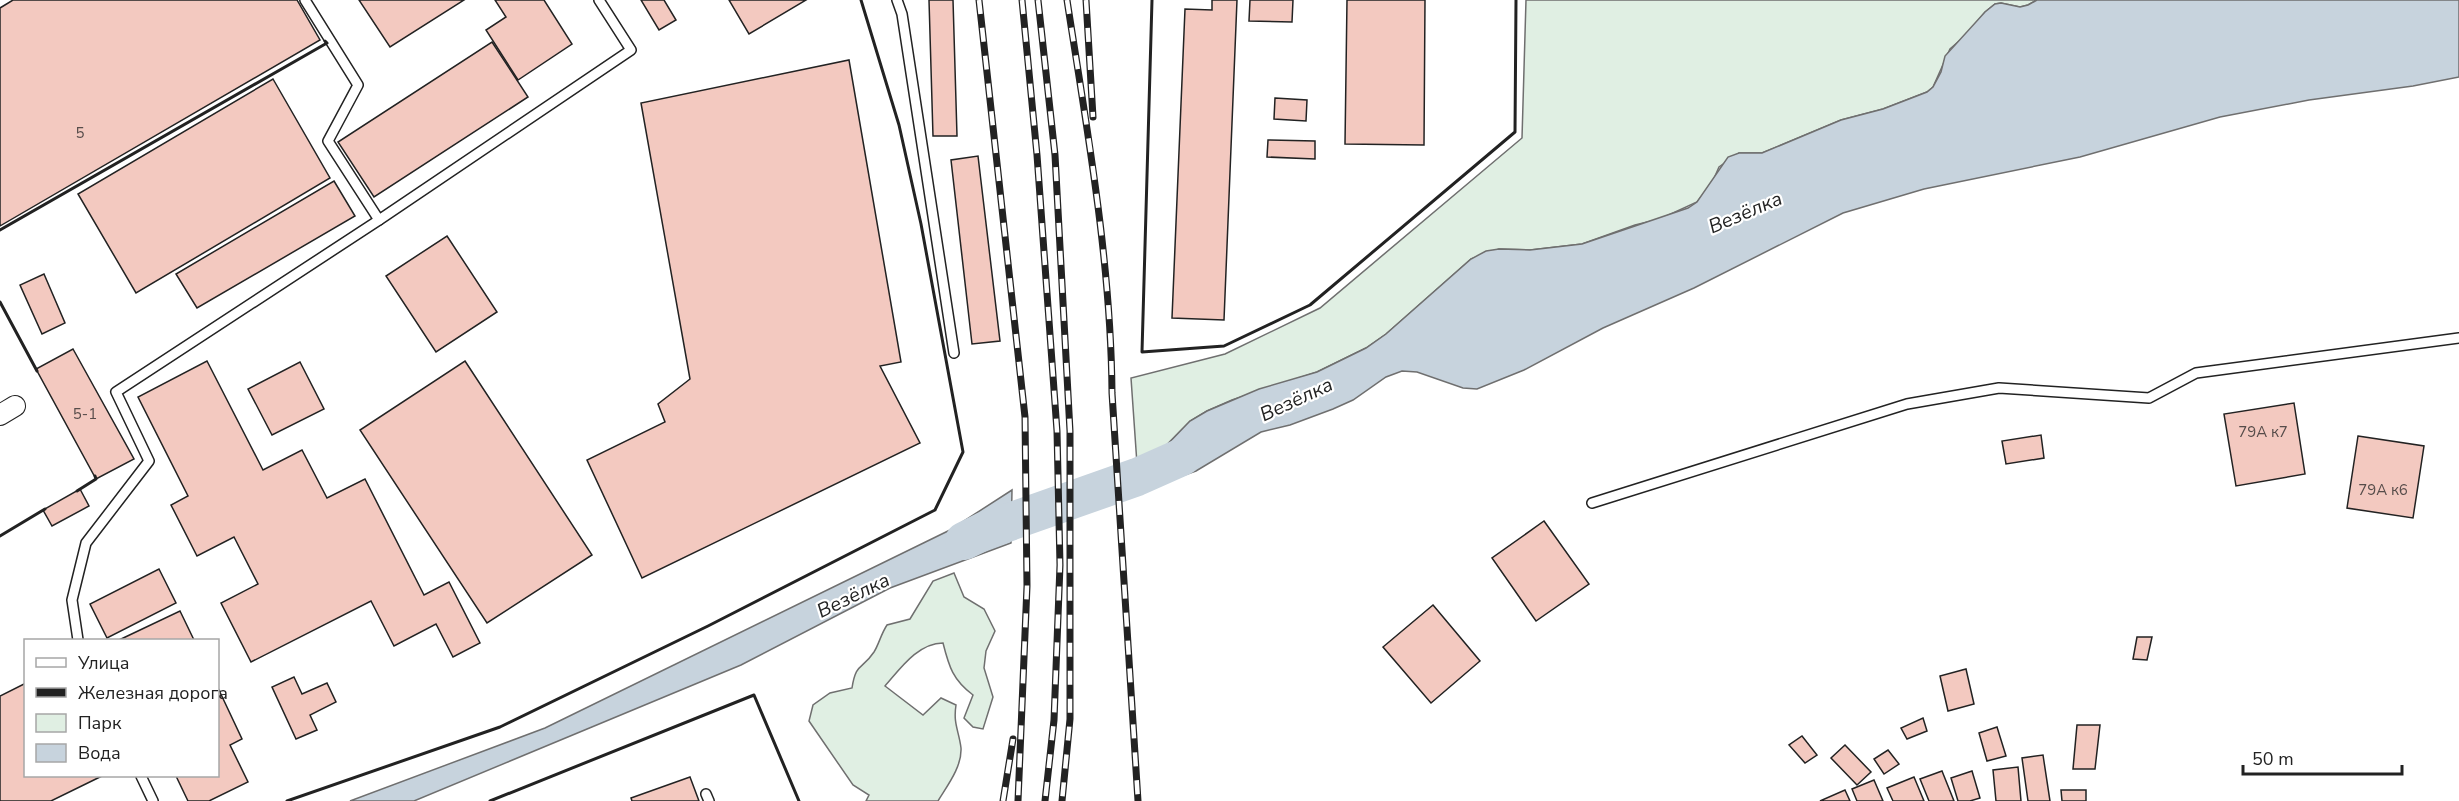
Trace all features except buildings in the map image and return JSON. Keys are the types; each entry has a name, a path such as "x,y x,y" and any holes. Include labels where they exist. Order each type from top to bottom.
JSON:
{"lane":[{"path":"305,0 358,85 328,141 379,220"},
{"path":"78,639 72,600 86,543 149,462 116,392 379,220 631,50 599,0"},
{"path":"897,0 902,14 954,353"},
{"path":"1592,503 1907,404 1999,388 2149,398 2196,373 2459,338"},
{"path":"141,777 153,801"}],"green space":[{"path":"1526,0 2037,0 2020,7 1995,4 1985,12 1966,35 1950,49 1933,87 1927,92 1883,109 1841,120 1762,153 1739,153 1719,167 1712,183 1697,202 1660,219 1635,225 1582,244 1530,250 1499,249 1471,259 1386,334 1366,348 1317,372 1232,400 1207,411 1190,421 1155,457 1137,464 1131,378 1225,354 1320,308 1522,138"},
{"path":"954,573 964,597 984,609 995,631 986,651 984,668 993,697 983,729 973,727 964,718 973,695 961,684 953,672 943,643 926,647 910,658 885,686 923,715 941,698 956,705 956,722 961,748 959,762 938,801 866,801 869,795 853,785 809,721 813,705 830,693 852,688 855,674 874,652 887,625 910,619 933,581"}],"water":[{"path":"2037,0 2459,0 2459,77 2413,86 2309,100 2220,117 2080,157 1924,189 1843,213 1694,288 1603,328 1524,370 1477,389 1463,388 1417,372 1402,371 1386,377 1353,400 1290,425 1261,432 1196,471 1141,490 1137,477 1137,464 1155,457 1190,421 1207,411 1259,389 1317,372 1366,348 1386,334 1471,259 1486,251 1499,249 1530,250 1582,244 1688,208 1697,202 1728,157 1739,153 1762,153 1841,120 1883,109 1927,92 1933,87 1941,72 1945,56 1985,12 1995,4 2020,7"},
{"path":"1012,490 1011,543 890,588 741,665 414,801 350,801 545,728 950,530"}],"waterway":[{"name":"Везёлка","path":"964,541 984,531 1137,477 1182,457"}],"railway":[{"path":"979,0 1025,417 1027,586 1018,801"},
{"path":"1022,0 1037,155 1057,431 1060,565 1054,720 1045,801"},
{"path":"1038,0 1055,155 1070,431 1070,719 1062,801"},
{"path":"1067,0 1103,245 1138,801"},
{"path":"1086,0 1093,117"},
{"path":"1003,801 1013,739"}],"wall":[{"path":"287,801 500,727 708,626 935,510 963,452 921,224 899,125 861,0"},
{"path":"1152,0 1142,352 1224,346 1310,305 1515,132 1516,0"},
{"path":"0,230 327,43 325,41"},
{"path":"0,302 37,371"},
{"path":"77,491 96,479 95,476"},
{"path":"0,536 45,509"},
{"path":"490,801 754,695 799,801"}]}
